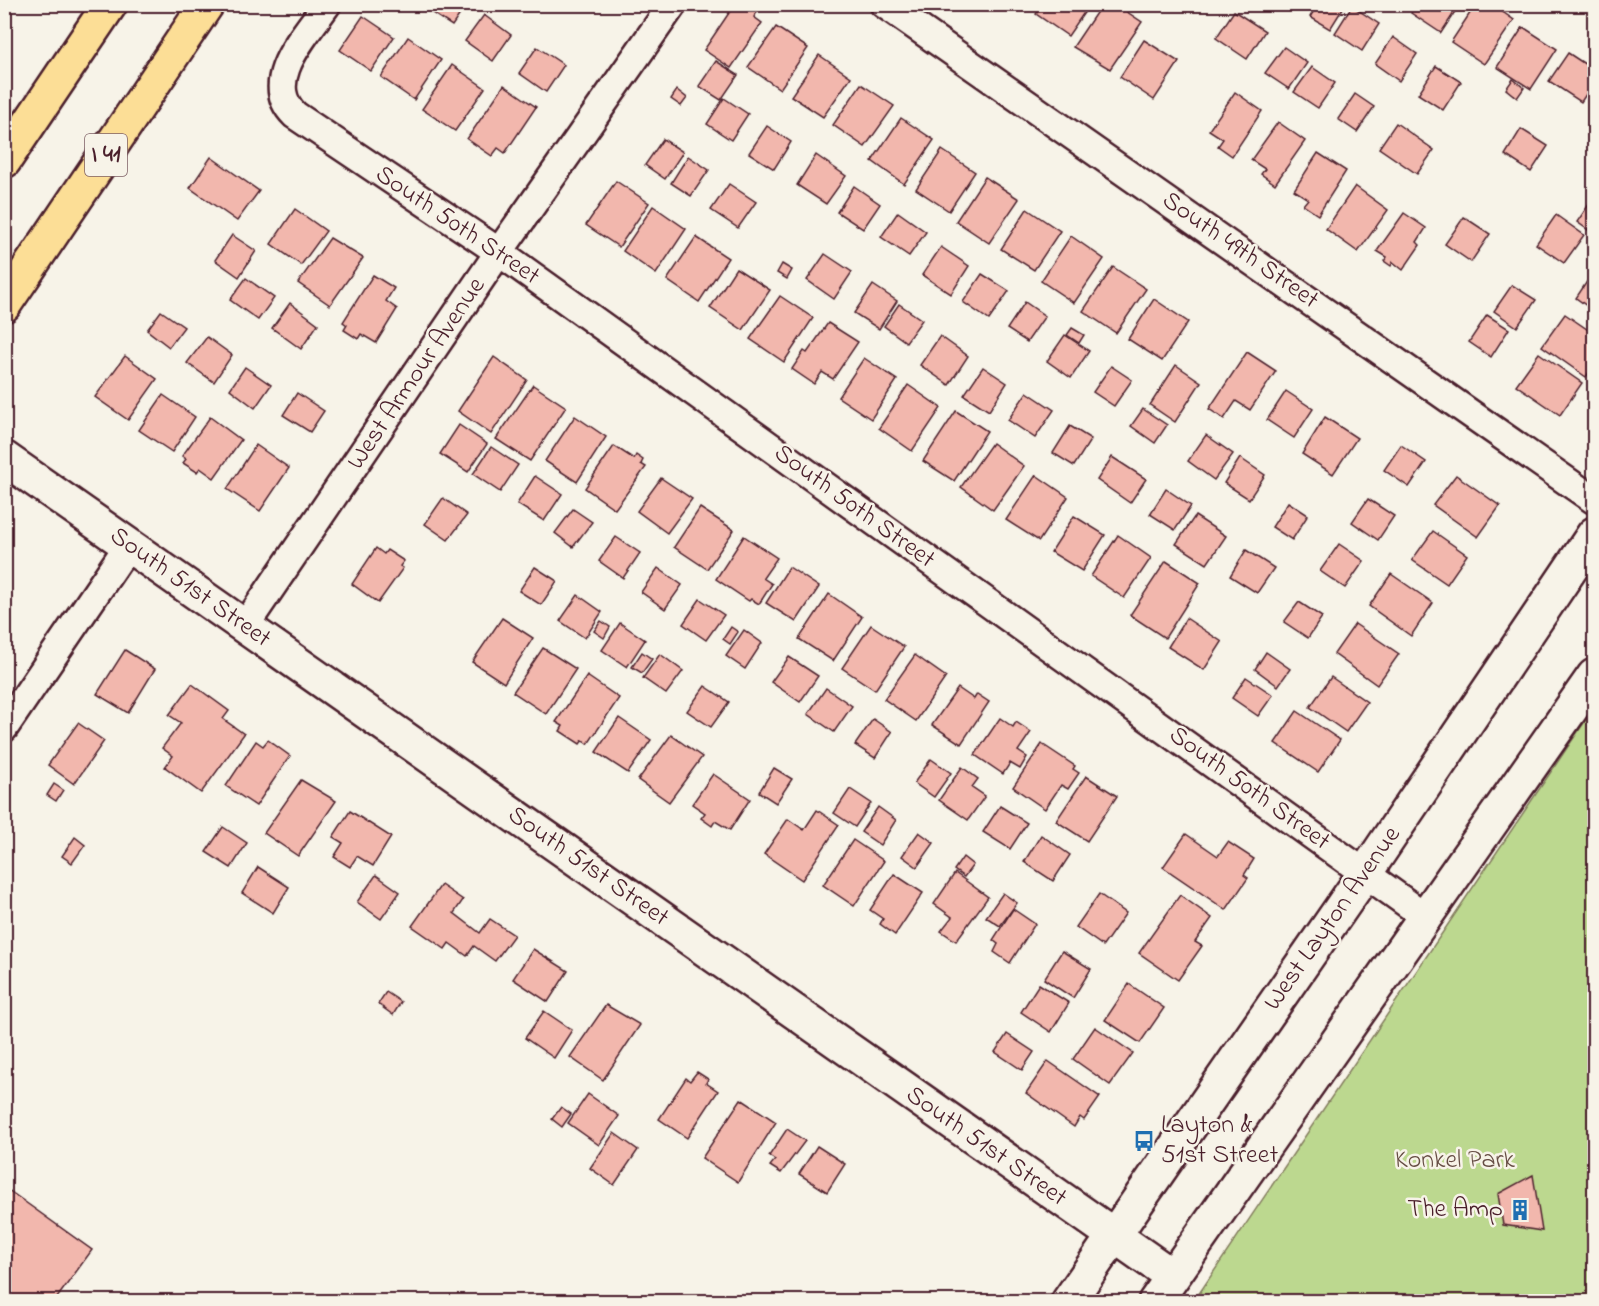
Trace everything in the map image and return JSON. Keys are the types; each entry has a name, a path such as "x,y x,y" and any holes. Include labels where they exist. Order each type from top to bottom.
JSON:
{"highway":[{"path":"4,161 110,4"},
{"name":"I 41","path":"4,305 207,4"}],"main road":[{"name":"South 51st Street","path":"4,458 1112,1235 1163,1289"},
{"name":"West Layton Avenue","path":"1068,1302 1112,1235 1366,872 1594,534"},
{"path":"1163,1289 1594,676"}],"street":[{"name":"South 50th Street","path":"327,4 284,71 280,83 282,97 287,107 302,121 499,252 1426,917"},
{"name":"West Armour Avenue","path":"245,626 499,252 673,4"},
{"name":"South 49th Street","path":"884,4 1594,500"},
{"path":"4,728 128,546"}],"green space":[{"name":"Konkel Park","path":"1594,708 1594,1301 1194,1301"}],"building":[{"path":"433,4 467,4 452,26 429,11"},
{"path":"735,4 753,4 759,9 754,17 762,23 731,68 704,50"},
{"path":"1043,4 1090,4 1068,36 1036,14"},
{"path":"1102,4 1115,4 1142,22 1110,69 1073,47"},
{"path":"1318,4 1345,5 1330,29 1310,17"},
{"path":"1416,4 1460,4 1441,33 1411,13"},
{"path":"1476,4 1491,4 1514,20 1484,64 1451,42"},
{"path":"1352,6 1379,24 1362,51 1335,33"},
{"path":"1234,11 1265,31 1247,59 1216,38"},
{"path":"484,15 511,35 493,61 465,41"},
{"path":"363,16 394,37 371,71 340,50"},
{"path":"776,27 808,48 780,89 748,67"},
{"path":"1523,27 1557,49 1531,89 1497,67"},
{"path":"408,37 441,60 414,100 381,77"},
{"path":"1393,37 1417,54 1399,81 1375,64"},
{"path":"1144,40 1179,62 1154,100 1120,77"},
{"path":"537,47 564,65 546,92 519,73"},
{"path":"1284,47 1307,63 1289,89 1265,73"},
{"path":"1568,53 1594,70 1594,82 1581,102 1549,81"},
{"path":"819,55 851,77 823,117 791,96"},
{"path":"716,61 738,75 721,100 699,86"},
{"path":"452,65 485,88 455,131 422,109"},
{"path":"1436,66 1461,82 1443,110 1418,94"},
{"path":"1312,67 1335,83 1318,108 1294,92"},
{"path":"1513,79 1524,88 1517,98 1506,89"},
{"path":"861,84 894,106 865,147 833,125"},
{"path":"504,85 536,107 505,153 498,148 492,156 467,139"},
{"path":"677,90 687,98 681,106 671,99"},
{"path":"1235,92 1262,111 1232,156 1218,146 1223,139 1209,130"},
{"path":"1355,94 1374,107 1357,132 1338,119"},
{"path":"724,98 748,114 731,140 707,124"},
{"path":"901,118 934,140 904,184 872,161"},
{"path":"1278,122 1305,141 1275,184 1261,174 1265,169 1251,160"},
{"path":"1396,123 1434,150 1417,174 1379,148"},
{"path":"767,126 791,142 774,169 749,153"},
{"path":"1521,129 1548,146 1531,172 1505,155"},
{"path":"663,139 683,152 665,179 645,165"},
{"path":"942,150 975,172 949,211 916,189"},
{"path":"1318,153 1346,171 1318,215 1303,205 1308,199 1294,190"},
{"path":"816,155 846,176 826,204 797,185"},
{"path":"688,156 709,170 691,196 671,183"},
{"path":"211,157 259,191 237,221 190,188"},
{"path":"985,177 1019,199 989,243 956,221"},
{"path":"616,181 649,203 619,247 586,225"},
{"path":"729,184 756,202 738,228 711,210"},
{"path":"854,186 880,204 863,229 837,212"},
{"path":"1355,186 1388,210 1358,252 1326,229"},
{"path":"1594,197 1594,234 1577,222"},
{"path":"653,206 686,229 656,274 623,251"},
{"path":"295,209 326,231 301,265 271,244"},
{"path":"1027,209 1060,231 1034,270 1001,249"},
{"path":"898,212 926,232 909,256 881,237"},
{"path":"1404,213 1426,228 1417,242 1420,245 1403,270 1393,262 1391,266 1384,261 1387,257 1377,251"},
{"path":"1556,215 1584,235 1564,263 1536,244"},
{"path":"1464,217 1490,234 1471,262 1445,244"},
{"path":"232,235 256,251 239,277 215,260"},
{"path":"1071,236 1104,259 1074,303 1041,281"},
{"path":"696,237 728,258 699,302 667,280"},
{"path":"330,238 363,258 330,305 298,283"},
{"path":"941,247 969,266 951,294 922,275"},
{"path":"825,254 852,272 834,299 807,280"},
{"path":"782,264 792,270 787,279 777,273"},
{"path":"1113,267 1146,289 1116,333 1083,311"},
{"path":"736,268 770,290 743,330 710,308"},
{"path":"1594,271 1594,311 1576,298"},
{"path":"982,274 1009,291 989,320 963,302"},
{"path":"373,275 394,288 386,301 397,309 376,343 361,334 358,339 344,330 347,325 343,322"},
{"path":"246,278 274,298 258,320 230,300"},
{"path":"873,285 897,301 879,329 854,313"},
{"path":"1512,285 1536,300 1517,327 1494,311"},
{"path":"780,296 813,318 784,362 750,339"},
{"path":"1154,299 1188,322 1162,361 1128,339"},
{"path":"1025,302 1045,316 1027,342 1007,329"},
{"path":"290,303 318,324 301,349 272,328"},
{"path":"899,304 922,320 906,342 884,326"},
{"path":"161,311 184,327 169,347 147,330"},
{"path":"1565,314 1594,334 1594,365 1586,377 1542,346"},
{"path":"1487,315 1509,329 1491,357 1469,342"},
{"path":"828,323 858,342 833,379 822,372 814,384 792,369 804,351 807,353"},
{"path":"1072,328 1084,335 1079,343 1067,335"},
{"path":"1065,335 1089,351 1071,378 1047,361"},
{"path":"940,336 968,356 949,385 920,365"},
{"path":"207,337 232,355 214,382 187,363"},
{"path":"1247,352 1276,371 1250,410 1236,401 1224,419 1209,409"},
{"path":"1539,353 1582,383 1560,415 1516,385"},
{"path":"125,356 157,379 128,420 95,397"},
{"path":"494,357 527,380 491,434 458,411"},
{"path":"864,358 897,380 871,419 838,397"},
{"path":"1176,365 1201,382 1175,422 1150,405"},
{"path":"1111,366 1132,380 1114,406 1093,392"},
{"path":"245,367 271,385 255,408 230,389"},
{"path":"983,367 1007,383 989,411 964,395"},
{"path":"533,385 566,407 530,461 496,439"},
{"path":"908,385 941,408 912,451 879,428"},
{"path":"1286,391 1313,409 1294,438 1267,420"},
{"path":"1027,392 1054,410 1035,438 1008,420"},
{"path":"297,393 324,411 310,432 283,415"},
{"path":"163,395 195,417 172,452 139,430"},
{"path":"1143,409 1167,425 1155,443 1131,426"},
{"path":"956,411 987,431 954,481 923,461"},
{"path":"575,416 606,437 577,482 545,461"},
{"path":"210,417 241,440 214,478 200,468 197,472 183,463 186,459 182,456"},
{"path":"1325,417 1357,438 1333,474 1302,454"},
{"path":"459,425 487,444 468,472 440,454"},
{"path":"1070,426 1091,439 1074,466 1053,453"},
{"path":"1206,435 1233,454 1214,480 1188,461"},
{"path":"992,443 1024,466 993,510 961,487"},
{"path":"256,445 289,468 260,511 227,489"},
{"path":"1401,445 1426,462 1409,487 1384,470"},
{"path":"614,446 634,459 636,455 643,460 641,464 646,467 615,509 585,488"},
{"path":"491,447 518,465 500,492 473,474"},
{"path":"1112,457 1146,479 1130,503 1097,480"},
{"path":"1240,458 1265,475 1249,499 1224,483"},
{"path":"1036,475 1068,497 1039,541 1006,520"},
{"path":"1456,475 1500,506 1478,537 1433,505"},
{"path":"535,476 562,494 544,521 517,504"},
{"path":"661,478 692,499 667,533 637,511"},
{"path":"1166,489 1191,506 1175,530 1150,514"},
{"path":"443,498 467,515 448,540 425,524"},
{"path":"1368,499 1394,516 1378,540 1352,522"},
{"path":"1288,502 1308,515 1292,540 1272,527"},
{"path":"700,508 734,530 707,569 674,547"},
{"path":"573,509 592,522 573,547 555,533"},
{"path":"1074,516 1105,535 1082,571 1051,552"},
{"path":"1195,516 1226,536 1207,564 1176,544"},
{"path":"1433,531 1467,555 1447,584 1412,560"},
{"path":"1118,535 1151,558 1124,598 1091,576"},
{"path":"744,536 777,558 763,578 772,584 759,604 751,599 749,601 716,579"},
{"path":"616,537 640,553 623,578 599,561"},
{"path":"1339,544 1364,561 1345,588 1320,571"},
{"path":"376,548 384,554 387,550 404,561 400,566 403,568 378,603 352,584"},
{"path":"1246,550 1274,568 1257,593 1230,576"},
{"path":"1166,561 1200,583 1165,638 1130,615"},
{"path":"535,567 557,581 541,605 519,591"},
{"path":"789,567 819,587 796,622 766,603"},
{"path":"658,568 682,585 665,609 641,592"},
{"path":"1391,574 1433,603 1411,636 1369,606"},
{"path":"829,594 862,617 833,661 799,639"},
{"path":"578,595 602,612 585,638 560,621"},
{"path":"700,599 724,615 706,640 683,624"},
{"path":"1299,602 1322,617 1308,638 1284,622"},
{"path":"502,618 533,638 504,683 472,662"},
{"path":"1186,618 1222,642 1204,670 1168,647"},
{"path":"601,621 610,627 604,638 594,631"},
{"path":"620,623 645,640 627,667 602,650"},
{"path":"1355,624 1399,654 1377,685 1334,654"},
{"path":"871,625 904,647 875,690 842,668"},
{"path":"731,627 738,632 730,644 723,639"},
{"path":"744,630 762,643 745,669 726,656"},
{"path":"543,648 576,669 546,714 513,692"},
{"path":"125,650 155,669 128,713 97,694"},
{"path":"642,652 652,659 642,673 632,667"},
{"path":"1266,652 1290,669 1278,686 1255,669"},
{"path":"660,654 683,671 666,694 643,678"},
{"path":"915,655 946,677 916,721 884,699"},
{"path":"789,657 818,676 800,702 771,682"},
{"path":"587,676 619,698 588,744 583,740 580,744 560,731 563,726 556,722"},
{"path":"1246,677 1273,695 1258,716 1232,698"},
{"path":"1331,677 1367,702 1346,732 1310,707"},
{"path":"192,684 229,711 223,719 244,734 201,793 165,767 173,756 162,748 181,723 169,715"},
{"path":"705,686 729,702 711,727 687,711"},
{"path":"826,688 852,706 834,732 808,714"},
{"path":"958,688 974,699 977,694 989,702 961,744 932,725"},
{"path":"1297,711 1340,740 1318,772 1275,743"},
{"path":"619,718 651,740 628,773 596,752"},
{"path":"1000,718 1013,727 1016,722 1031,732 1018,751 1027,757 1020,769 1010,763 1003,774 975,755"},
{"path":"873,719 892,732 875,758 855,745"},
{"path":"78,723 104,741 74,784 48,765"},
{"path":"671,735 702,757 669,802 638,780"},
{"path":"268,740 290,756 256,806 226,786 256,741 263,746"},
{"path":"1042,744 1075,766 1073,769 1079,773 1068,789 1061,785 1045,809 1013,787"},
{"path":"931,759 951,773 934,797 914,783"},
{"path":"962,767 978,779 972,787 985,796 968,820 939,800"},
{"path":"774,768 792,779 776,803 759,792"},
{"path":"713,774 750,799 730,830 715,821 712,826 701,818 705,813 692,804"},
{"path":"1086,776 1117,796 1087,841 1056,821"},
{"path":"301,780 336,801 298,856 264,833"},
{"path":"54,784 63,790 56,801 47,795"},
{"path":"850,789 871,803 855,827 834,813"},
{"path":"1000,806 1027,823 1010,849 983,832"},
{"path":"878,807 896,820 880,845 861,832"},
{"path":"817,810 839,825 802,880 764,854 788,819 804,830"},
{"path":"350,811 391,837 373,866 357,856 350,867 334,857 343,843 333,837"},
{"path":"223,827 247,843 231,868 206,852"},
{"path":"919,832 934,843 917,867 902,856"},
{"path":"1186,834 1218,856 1228,842 1254,859 1244,875 1248,878 1226,910 1163,867"},
{"path":"1041,835 1070,855 1053,881 1024,862"},
{"path":"75,837 85,845 72,863 62,856"},
{"path":"853,840 884,861 854,906 823,885"},
{"path":"963,857 973,865 964,877 954,870"},
{"path":"258,867 289,887 273,913 242,893"},
{"path":"955,873 988,897 956,941 941,931 952,917 934,904"},
{"path":"894,874 923,893 895,935 880,924 883,919 870,910"},
{"path":"376,875 400,892 381,919 357,902"},
{"path":"441,885 463,900 454,913 480,933 490,919 514,935 495,961 474,946 467,956 449,943 445,949 412,926"},
{"path":"1003,893 1017,903 1000,926 986,917"},
{"path":"1099,894 1126,913 1103,946 1076,927"},
{"path":"1180,895 1212,918 1195,942 1202,946 1178,980 1139,953"},
{"path":"1013,909 1035,924 1010,963 994,952 998,944 993,940"},
{"path":"533,949 568,971 548,1002 513,979"},
{"path":"1062,951 1091,969 1073,998 1044,979"},
{"path":"1039,984 1069,1003 1051,1032 1021,1012"},
{"path":"1129,984 1164,1008 1140,1043 1105,1020"},
{"path":"386,992 401,1002 393,1015 378,1004"},
{"path":"606,1005 640,1025 603,1080 570,1057"},
{"path":"544,1011 572,1030 554,1058 525,1038"},
{"path":"1095,1027 1133,1053 1110,1085 1073,1059"},
{"path":"1007,1034 1034,1052 1022,1070 995,1052"},
{"path":"1048,1061 1100,1097 1084,1120 1080,1117 1074,1127 1026,1093"},
{"path":"697,1072 708,1079 706,1083 718,1091 687,1138 659,1119 686,1078 690,1081"},
{"path":"588,1094 619,1116 599,1145 568,1123"},
{"path":"741,1099 776,1122 738,1182 702,1158"},
{"path":"561,1107 571,1114 562,1127 552,1119"},
{"path":"787,1129 805,1141 781,1173 770,1166 775,1160 769,1156"},
{"path":"614,1133 638,1150 614,1185 590,1168"},
{"path":"817,1146 845,1164 827,1192 799,1174"},
{"name":"The Amp","path":"1533,1175 1542,1231 1503,1225 1498,1194"},
{"path":"4,1187 92,1250 54,1302 4,1302"}],"place":[{"name":"Layton & 51st Street","path":"1144,1141"},
{"name":"The Amp","path":"1520,1210"}]}
